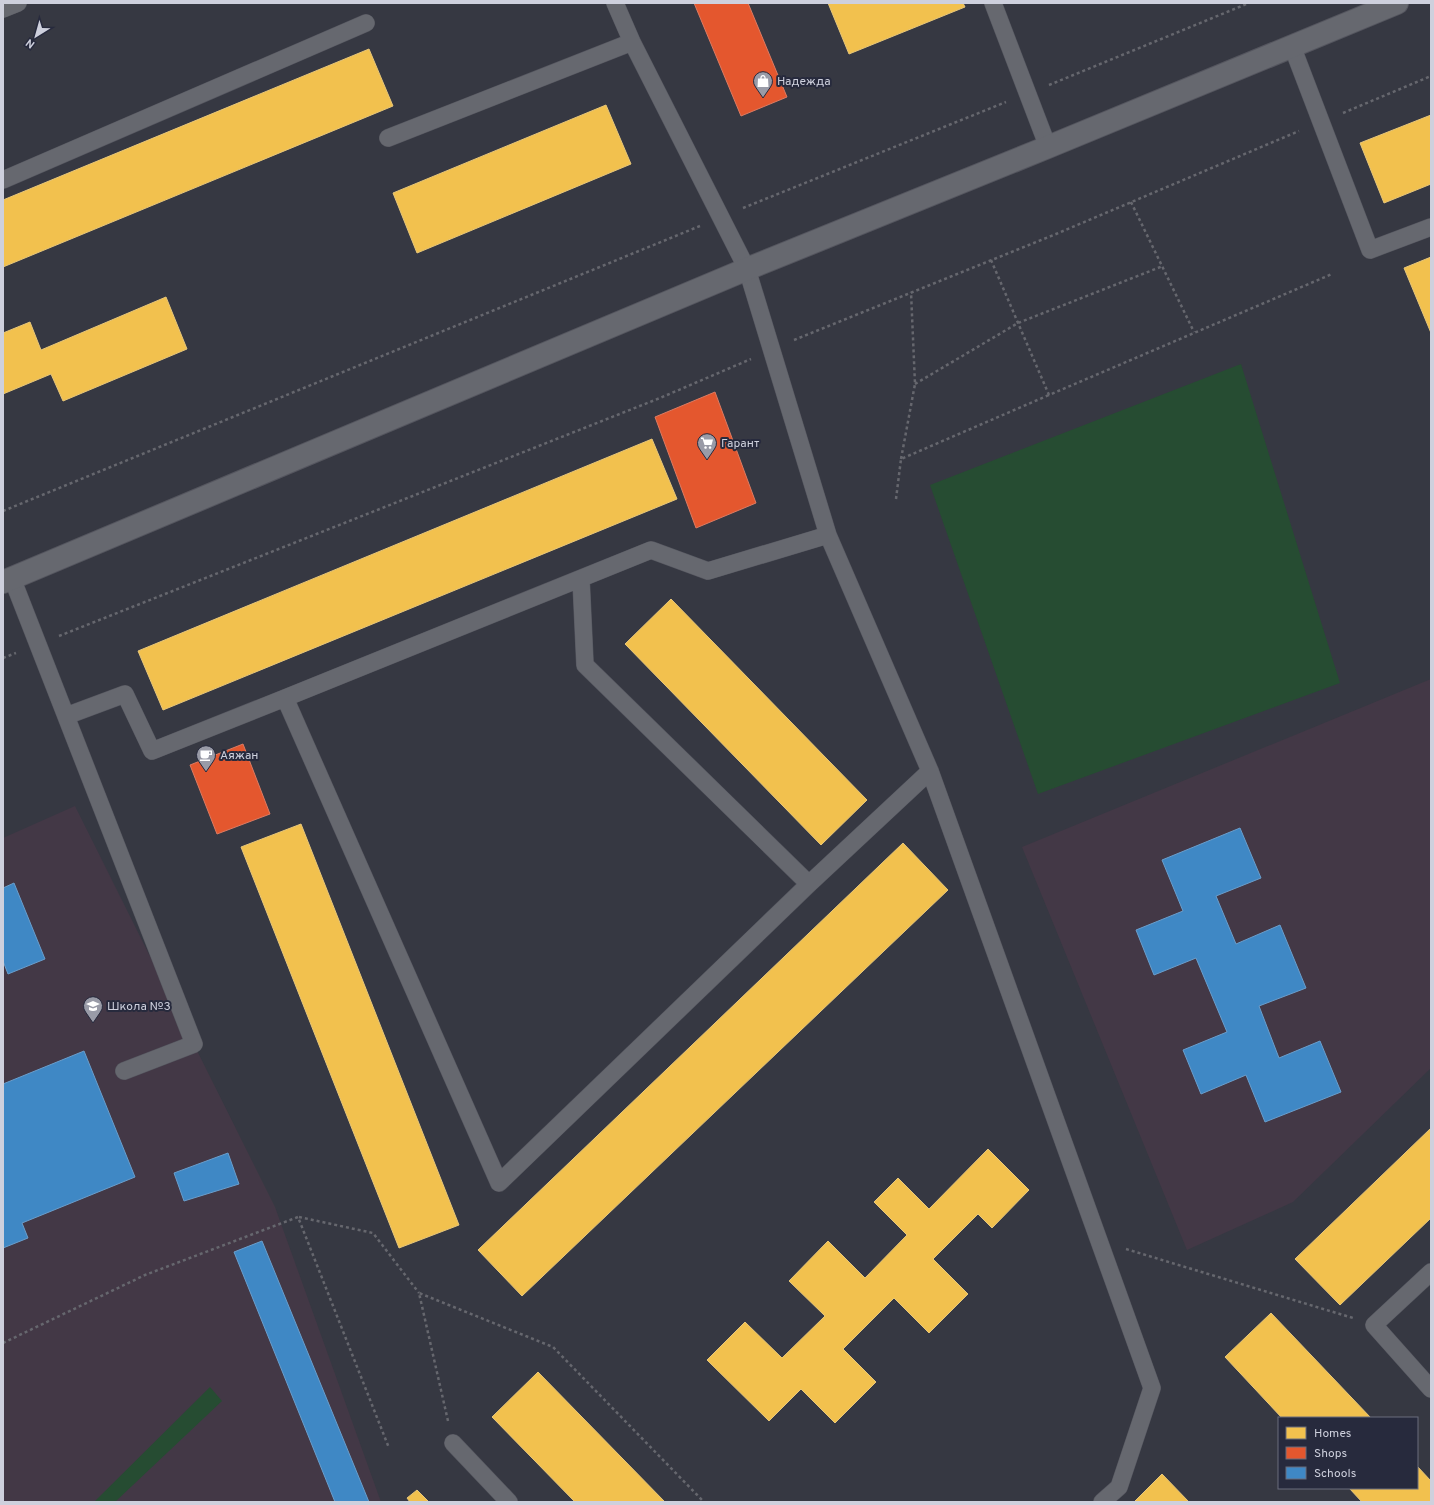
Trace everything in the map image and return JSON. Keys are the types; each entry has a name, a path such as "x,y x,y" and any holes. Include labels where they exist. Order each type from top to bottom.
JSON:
{"street":[{"path":"7,580 747,269 1397,3"}],"lane":[{"path":"3,9 18,3"},
{"path":"615,3 632,42 747,269 828,535 930,771 1152,1388 1118,1487 1102,1502"},
{"path":"993,3 1048,147"},
{"path":"3,180 366,23"},
{"path":"388,138 632,42"},
{"path":"1292,46 1370,250 1431,227"},
{"path":"66,716 125,694 152,751 651,550 708,571 828,535"},
{"path":"581,578 585,665 809,884"},
{"path":"7,580 38,645 194,1044 124,1071"},
{"path":"285,698 499,1183 809,884 930,771"},
{"path":"1431,1272 1374,1325 1431,1389"},
{"path":"453,1443 508,1502"}],"path":[{"path":"3,511 720,217 1028,94 1249,3"},
{"path":"3,658 660,398 824,327 991,260 1431,76"},
{"path":"1131,202 1194,332"},
{"path":"991,260 1049,394"},
{"path":"915,384 1018,324 1162,266"},
{"path":"901,459 1049,394 1332,274"},
{"path":"896,499 901,459 915,384 911,292"},
{"path":"298,1217 389,1448"},
{"path":"3,1343 145,1275 298,1217 373,1232 419,1293 453,1443"},
{"path":"1099,1240 1374,1325"},
{"path":"419,1293 553,1347 704,1502"}],"shaded area":[{"path":"1431,679 1431,1068 1293,1202 1187,1250 1022,847"},
{"name":"Школа №3","path":"75,806 275,1207 381,1502 3,1502 3,838"}],"green space":[{"path":"1241,364 1340,683 1038,794 930,485"},
{"path":"210,1387 222,1401 115,1502 94,1502"}],"building: Homes":[{"path":"828,3 963,3 965,7 849,54"},
{"path":"369,49 393,106 3,267 3,200"},
{"path":"606,105 631,164 417,253 393,193"},
{"path":"1431,115 1431,184 1384,203 1360,143"},
{"path":"1431,257 1431,333 1404,268"},
{"path":"166,297 187,349 63,401 51,374 3,394 3,333 30,322 41,350"},
{"path":"652,439 677,499 163,710 138,651"},
{"path":"671,599 867,800 821,845 625,644"},
{"path":"301,824 459,1225 399,1248 241,847"},
{"path":"903,843 948,890 522,1296 478,1250"},
{"path":"1431,1128 1431,1218 1340,1305 1295,1259"},
{"path":"988,1149 1029,1190 992,1228 978,1214 933,1259 968,1294 929,1333 894,1298 843,1349 876,1382 835,1423 801,1389 769,1421 707,1360 745,1322 782,1358 825,1316 789,1281 828,1241 865,1278 907,1235 874,1202 898,1178 929,1209"},
{"path":"1271,1313 1370,1417 1281,1417 1225,1357"},
{"path":"538,1372 665,1502 575,1502 492,1417"},
{"path":"1418,1467 1431,1481 1431,1502 1362,1502 1350,1489 1418,1489"},
{"path":"1162,1474 1189,1502 1134,1502"},
{"path":"417,1490 429,1502 410,1502 407,1498"}],"building: Shops":[{"path":"694,3 748,3 787,97 741,116"},
{"path":"715,392 756,503 696,528 655,417"},
{"path":"243,744 270,814 217,834 190,765"}],"building: Schools":[{"path":"1240,828 1261,878 1216,896 1236,944 1280,925 1306,988 1259,1006 1279,1058 1320,1041 1341,1092 1265,1122 1246,1075 1201,1094 1183,1050 1227,1032 1196,958 1154,975 1136,930 1183,911 1162,860"},
{"path":"14,883 45,959 8,974 3,961 3,888"},
{"path":"84,1051 135,1177 22,1223 28,1238 3,1248 3,1084"},
{"path":"228,1153 239,1184 184,1201 174,1173"},
{"path":"262,1241 369,1502 335,1502 234,1252"}],"place":[{"name":"Надежда","path":"763,98"},
{"name":"Гарант","path":"707,460"},
{"name":"Аяжан","path":"206,772"},
{"name":"Школа №3","path":"93,1023"}]}
